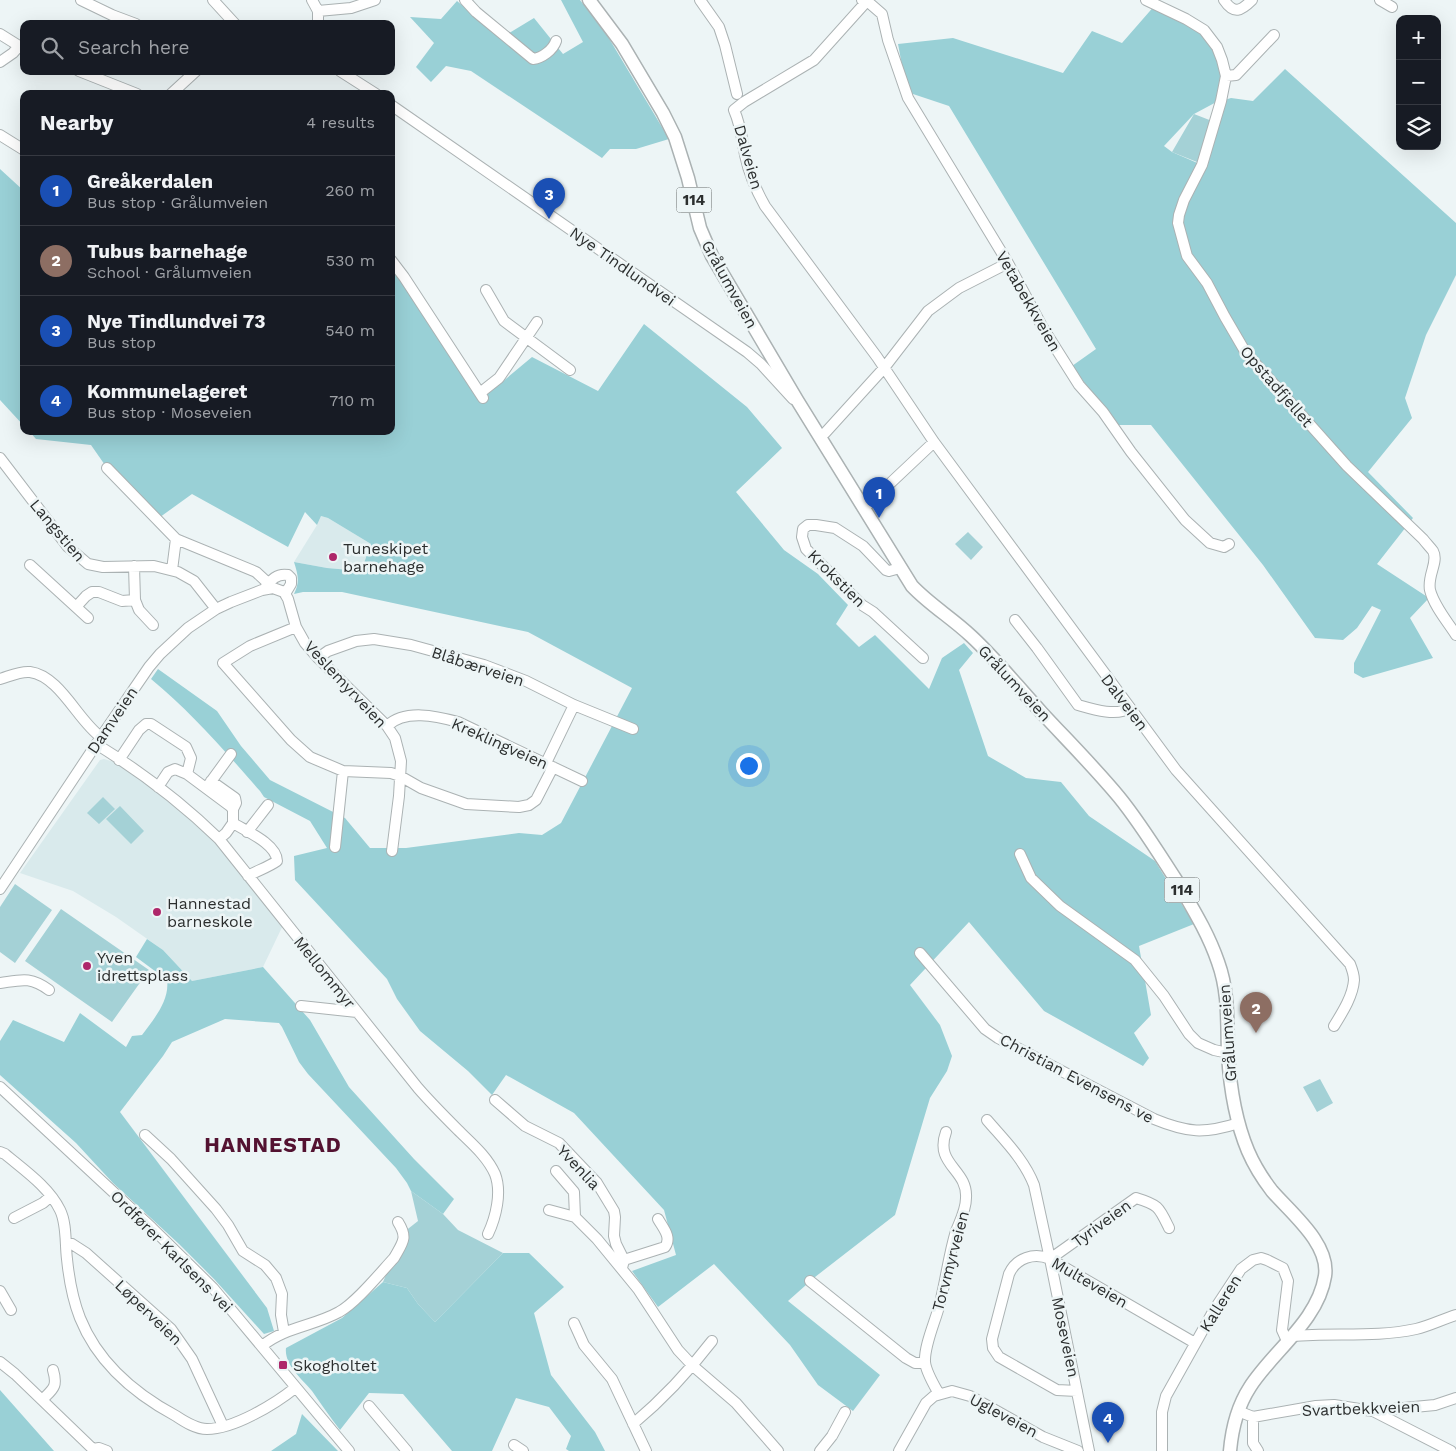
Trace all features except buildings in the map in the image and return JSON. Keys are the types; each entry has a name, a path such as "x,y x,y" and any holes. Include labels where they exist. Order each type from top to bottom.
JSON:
{"main road":[{"name":"Grålumveien","path":"590,0 622,44 671,128 679,148 700,228 708,248 900,568 921,596 971,636 1102,778 1141,826 1200,920 1212,946 1226,988 1228,1053 1232,1093 1238,1124 1249,1153 1260,1174 1315,1240 1324,1261 1325,1275 1321,1292 1310,1312 1251,1385 1238,1411 1230,1451"}],"street":[{"path":"82,0 125,20"},
{"path":"213,0 230,20"},
{"path":"312,0 318,11 318,20"},
{"path":"318,11 351,8 375,0"},
{"path":"465,0 476,12 533,58 542,56 556,41"},
{"path":"700,0 719,27 737,94"},
{"name":"Opstadfjellet","path":"1146,0 1186,18 1204,30 1217,47 1226,76 1221,101 1202,165 1184,200 1179,215 1178,223 1185,250 1207,283 1246,353 1347,466 1423,539 1433,552 1436,558 1429,580 1430,590 1434,601 1456,635"},
{"path":"1224,0 1230,8 1239,10 1243,9 1252,0"},
{"path":"1380,0 1392,7"},
{"name":"Vetabekkveien","path":"864,1 882,14 888,40 908,98 1079,385 1103,412 1131,452 1185,520 1210,543 1218,546 1229,544"},
{"name":"Dalveien","path":"864,1 814,60 734,110 743,136 745,155 751,175 765,206 862,335 934,442 1176,770 1350,964 1354,982 1346,1005 1334,1026"},
{"path":"0,34 20,46"},
{"path":"1226,76 1236,75 1274,35"},
{"path":"0,62 20,48"},
{"path":"89,75 127,90"},
{"path":"175,90 192,75"},
{"path":"346,75 370,90"},
{"name":"Nye Tindlundvei","path":"395,108 747,352 761,364 789,395 798,400"},
{"path":"0,135 20,148"},
{"path":"825,433 884,368 928,311 959,288 1008,263"},
{"path":"395,265 482,395 499,378 537,322"},
{"path":"486,290 504,321 570,370"},
{"path":"864,508 934,442"},
{"name":"Langstien","path":"0,458 68,547 83,561 102,567 154,566 172,570 194,581 216,609"},
{"path":"107,468 176,539 256,572 265,587 277,589 285,594"},
{"name":"Krokstien","path":"900,568 886,570 863,546 835,528 816,524 808,525 801,532 806,549 862,605 873,612 923,658"},
{"path":"172,570 176,539"},
{"path":"30,565 88,618"},
{"path":"134,566 135,600 139,610 153,625"},
{"name":"Damveien","path":"0,889 98,741 141,678 160,654 188,628 216,609 265,587 278,576 288,574 291,578 291,584 285,594"},
{"path":"76,607 92,592 99,592 122,601 135,600"},
{"name":"Veslemyrveien","path":"285,594 288,598 296,627 305,643 387,726 395,738 401,761 392,851"},
{"path":"1014,620 1038,648 1076,703 1081,706 1113,712 1125,711 1130,708"},
{"path":"296,627 257,643 223,663 291,740 310,757 343,771 391,773 421,788 466,804 519,807 529,805 536,800 574,705"},
{"name":"Blåbærveien","path":"318,658 328,651 356,641 374,639 411,645 484,665 526,681 574,705 633,729"},
{"name":"Mellommyr","path":"0,679 29,672 43,677 62,693 98,741 119,760 192,813 219,839 433,1106 489,1164 495,1175 498,1187 497,1209 488,1234"},
{"name":"Kreklingveien","path":"387,726 400,718 423,716 440,717 458,722 582,781"},
{"path":"119,760 139,730 146,724 152,724 186,747 191,758 187,774"},
{"path":"209,784 230,754"},
{"path":"158,787 171,769 175,769 235,798 236,803 232,809 233,823 219,839"},
{"path":"335,847 343,771"},
{"path":"247,832 268,806"},
{"path":"233,823 268,845 277,858 277,862 266,869 248,876"},
{"path":"1020,854 1031,878 1060,906 1135,960 1164,996 1189,1034 1198,1043 1214,1050 1228,1053"},
{"name":"Christian Evensens ve","path":"920,953 985,1029 998,1038 1154,1119 1172,1126 1189,1131 1206,1131 1238,1124"},
{"path":"0,983 26,979 38,982 49,990"},
{"path":"301,1006 357,1012"},
{"name":"Ordfører Karlsens vei","path":"0,1087 213,1288 349,1451"},
{"name":"Yvenlia","path":"495,1100 525,1126 559,1143 597,1183 614,1211 614,1236 623,1264 678,1350 692,1366 736,1403 778,1451"},
{"name":"Moseveien","path":"987,1120 1019,1157 1034,1185 1089,1451"},
{"name":"Torvmyrveien","path":"925,1363 966,1198 965,1187 961,1177 946,1158 943,1150 942,1142 946,1132"},
{"path":"145,1135 171,1159 216,1209 228,1225 242,1252 265,1264 276,1278 282,1294 281,1315 284,1332"},
{"path":"0,1152 5,1154 32,1177 51,1196 61,1213 66,1243 66,1259 80,1318 106,1362 139,1393 187,1423 206,1429 224,1426 256,1413 278,1401 295,1388"},
{"name":"Yvenlia","path":"556,1171 574,1192 576,1198 575,1217"},
{"path":"14,1218 43,1203 51,1196"},
{"name":"Tyriveien","path":"1050,1259 1136,1198 1150,1202 1159,1208 1169,1228"},
{"name":"Yvenlia","path":"549,1210 575,1217 623,1264"},
{"path":"623,1264 668,1245 668,1237 658,1219"},
{"path":"262,1346 284,1332 332,1316 350,1306 398,1251 404,1236 404,1232 398,1222"},
{"name":"Løperveien","path":"66,1243 72,1244 86,1253 171,1329 192,1359 224,1426"},
{"name":"Multeveien","path":"1077,1391 1057,1390 999,1357 995,1352 992,1344 993,1332 1009,1274 1016,1262 1024,1258 1039,1256 1050,1259 1195,1343"},
{"name":"Kalleren","path":"1162,1451 1162,1412 1166,1396 1214,1310 1241,1269 1253,1260 1261,1258 1277,1263 1287,1275 1288,1281 1282,1330 1290,1338"},
{"path":"810,1281 906,1358 915,1363 925,1363 939,1394 930,1399 922,1409 899,1451"},
{"path":"0,1291 11,1310"},
{"path":"1290,1338 1315,1334 1372,1334 1416,1329 1456,1315"},
{"path":"574,1323 584,1344 612,1379 646,1451"},
{"path":"633,1424 657,1404 712,1341"},
{"path":"0,1362 94,1450 99,1448 107,1451"},
{"path":"42,1400 55,1386 56,1380 53,1370"},
{"name":"Ugleveien","path":"939,1394 952,1391 964,1394 1043,1437 1078,1451"},
{"name":"Svartbekkveien","path":"1254,1418 1316,1406 1334,1405 1372,1411 1435,1405 1456,1398"},
{"path":"369,1406 406,1451"},
{"path":"1238,1411 1254,1418 1253,1443 1258,1451"},
{"path":"1372,1411 1451,1451"},
{"path":"820,1451 832,1436 845,1412"},
{"path":"1225,1451 1230,1451"}],"shaded area":[{"path":"561,0 580,0 607,35 669,139 636,149 610,149 602,158 471,71 446,66 431,82 416,67 434,43 410,17 441,19 457,1 501,38 534,18 563,54 583,42"},
{"path":"1156,4 1193,22 1222,60 1222,99 1194,114 1164,146 1172,152 1202,165 1221,101 1231,98 1253,101 1285,69 1456,223 1456,275 1426,335 1405,398 1412,418 1368,472 1413,518 1377,564 1429,598 1410,618 1433,658 1363,678 1354,673 1354,663 1381,610 1372,606 1357,628 1343,640 1315,638 1263,565 1151,425 1116,425 1072,366 1096,349 949,106 907,92 898,44 953,38 1063,73 1092,31 1122,43"},
{"path":"1194,114 1212,121 1197,162 1172,152"},
{"path":"0,169 20,187 20,422 0,400"},
{"path":"395,266 483,398 532,357 598,391 644,324 747,407 782,448 736,492 784,550 818,574 848,605 836,624 859,647 875,635 929,689 942,658 964,643 973,653 959,670 988,756 1026,778 1061,782 1089,816 1155,861 1194,924 1139,946 1151,1015 1134,1033 1149,1058 1143,1066 1044,1011 969,922 910,985 940,1025 952,1056 947,1071 930,1098 895,1215 815,1277 788,1301 880,1375 853,1411 818,1385 790,1345 714,1264 658,1307 632,1271 676,1255 664,1210 574,1113 506,1075 492,1095 468,1071 420,1031 397,999 387,979 295,880 294,856 327,848 310,821 264,797 207,732 151,679 158,669 217,711 241,746 270,780 345,818 370,848 406,848 519,833 542,835 561,823 632,688 528,632 342,592 303,592 294,594 298,578 294,562 327,568 361,571 371,544 328,518 321,516 317,525 305,512 288,547 192,494 156,520 107,468 91,445 36,439 32,435 395,435"},
{"path":"321,516 328,518 371,544 361,571 327,568 294,562"},
{"path":"968,532 983,547 971,560 955,544"},
{"path":"104,759 128,766 192,813 285,921 263,967 192,981 163,950 116,917 73,891 20,873 100,760"},
{"path":"103,797 115,809 99,824 87,813"},
{"path":"120,806 144,831 131,844 106,819"},
{"path":"15,884 52,910 15,963 0,952 0,907"},
{"name":"Yven idrettsplass","path":"61,909 149,970 112,1022 25,961"},
{"path":"147,939 163,950 192,981 263,967 310,1020 349,1087 414,1159 454,1199 443,1214 411,1191 396,1168 308,1074 299,1062 279,1023 225,1019 172,1042 120,1112 267,1308 274,1331 264,1334 179,1244 113,1183 76,1143 0,1075 0,1041 13,1020 64,1042 80,1013 126,1047 132,1036 142,1035 164,1002 167,987 167,980 136,957"},
{"path":"1320,1079 1333,1103 1317,1112 1303,1087"},
{"path":"411,1191 443,1214 458,1230 503,1253 435,1322 418,1304 407,1288 383,1282 404,1232 418,1221"},
{"path":"503,1253 529,1253 564,1287 534,1313 551,1375 595,1432 605,1451 569,1451 566,1449 571,1436 549,1407 516,1398 492,1451 452,1451 403,1394 369,1393 340,1430 291,1366 286,1354 286,1348 342,1318 383,1282 407,1288 418,1304 435,1322"},
{"path":"0,1390 54,1451 0,1451"},
{"path":"302,1414 338,1451 271,1451 296,1434"}],"place":[{"name":"Nye Tindlundvei 73","path":"549,219"},
{"name":"Greåkerdalen","path":"879,518"},
{"name":"Tuneskipet barnehage","path":"333,557"},
{"name":"Hannestad barneskole","path":"157,912"},
{"name":"Yven idrettsplass","path":"87,966"},
{"name":"Tubus barnehage","path":"1256,1033"},
{"name":"Skogholtet","path":"283,1365"},
{"name":"Kommunelageret","path":"1108,1443"}],"district":[{"name":"HANNESTAD","path":"273,1145"}]}
